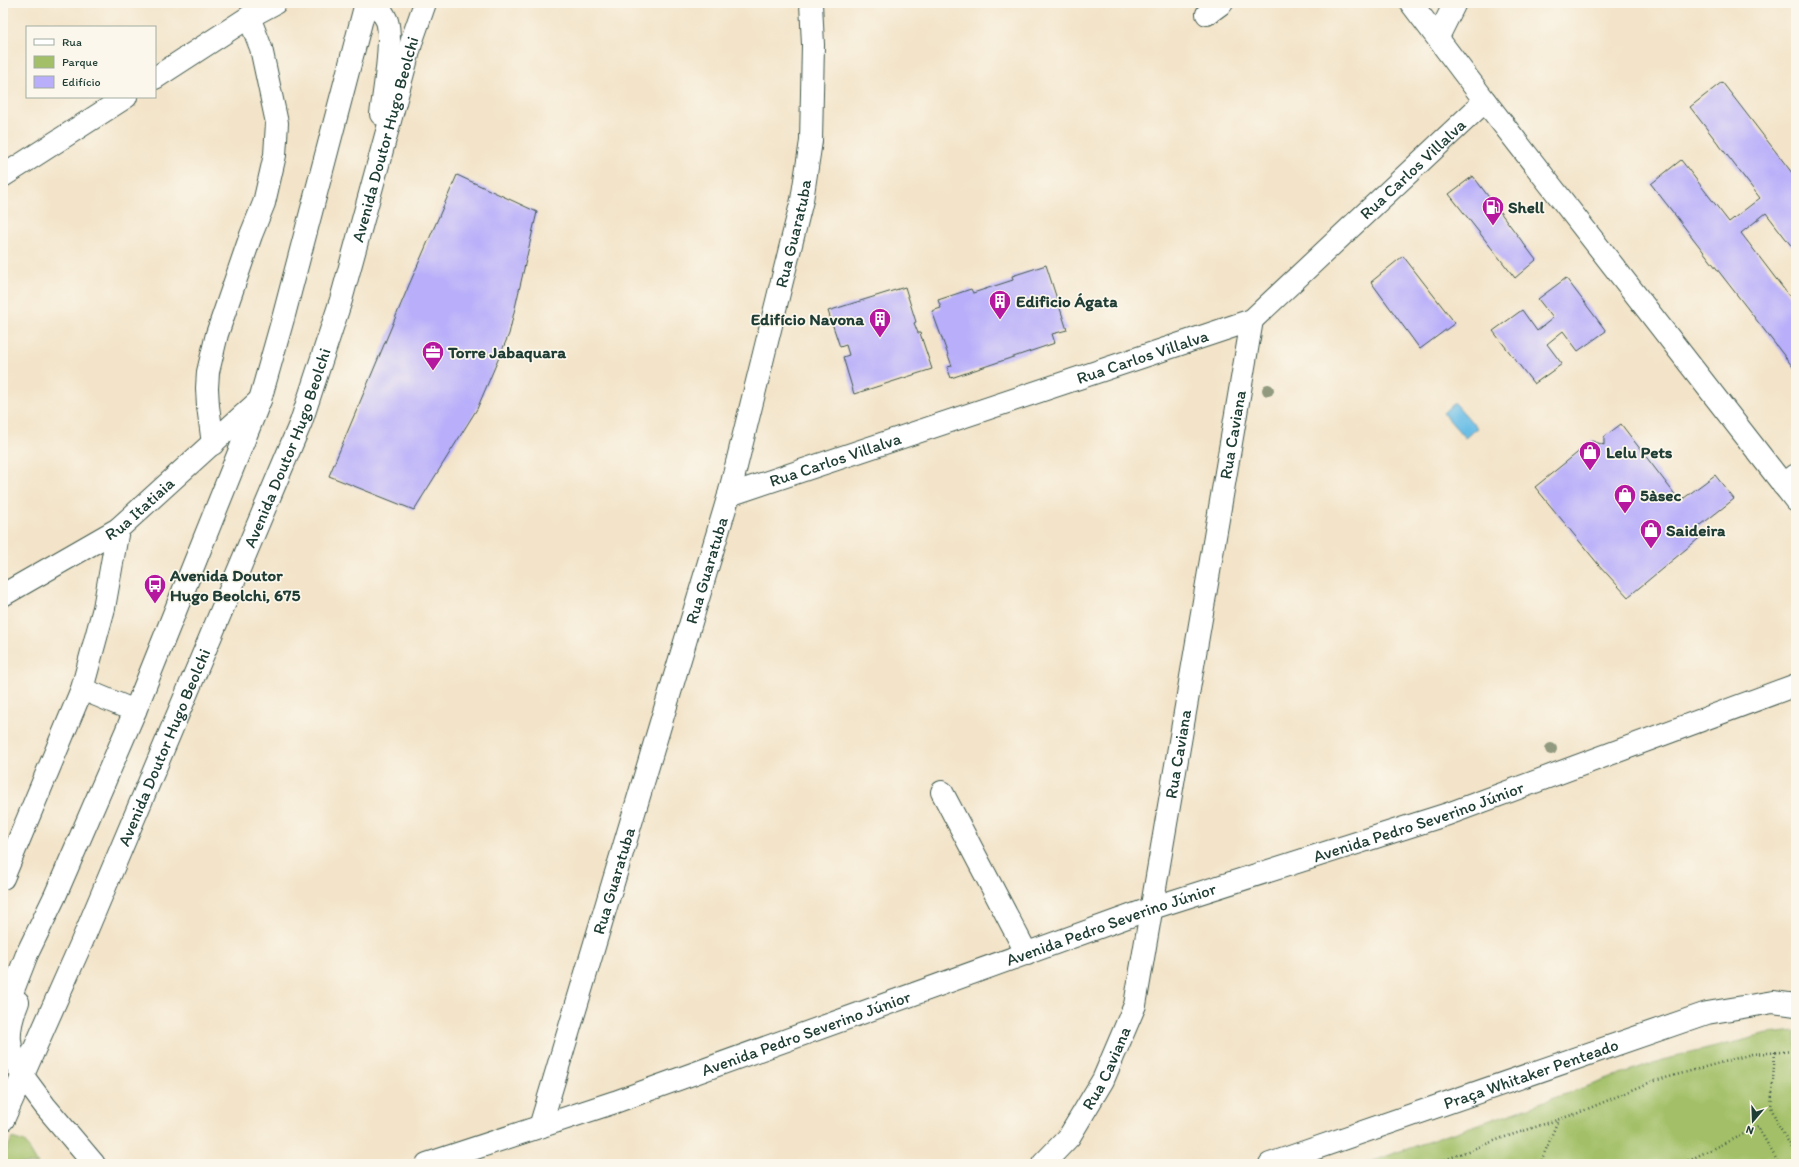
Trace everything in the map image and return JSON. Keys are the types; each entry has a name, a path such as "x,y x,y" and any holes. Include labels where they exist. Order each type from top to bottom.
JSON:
{"street":[{"path":"156,77 250,17 276,3"},
{"path":"3,1016 27,954 55,896 136,710 260,400 284,315 366,3"},
{"path":"370,197 383,102 389,34 387,21 381,9 375,3"},
{"name":"Avenida Doutor Hugo Beolchi","path":"3,1120 81,944 301,422 341,300 412,40 425,3"},
{"name":"Rua Guaratuba","path":"540,1127 729,495 802,200 811,141 813,45 811,3"},
{"path":"1411,3 1485,101 1792,487"},
{"path":"1438,37 1455,3"},
{"path":"213,444 208,406 208,372 217,334 251,235 264,203 275,155 277,123 261,48 250,17"},
{"path":"3,176 124,98"},
{"name":"Rua Carlos Villalva","path":"729,495 1252,320 1485,101"},
{"name":"Rua Caviana","path":"1043,1164 1069,1137 1106,1073 1135,1005 1252,320"},
{"name":"Rua Itatiaia","path":"3,595 118,529 260,400"},
{"path":"3,878 82,689 104,608 118,529"},
{"name":"Avenida Pedro Severino Júnior","path":"427,1164 615,1102 1152,908 1448,814 1796,685"},
{"path":"82,689 136,710"},
{"path":"942,792 1027,954"},
{"path":"55,896 49,925 14,1012 9,1030 10,1045 14,1061 22,1075 45,1106 94,1164"},
{"name":"Praça Whitaker Penteado","path":"1270,1164 1707,1013 1773,1002 1796,1005"}],"path":[{"path":"1434,1164 1502,1138 1578,1113 1651,1082 1752,1054 1796,1051"},
{"path":"1775,1052 1771,1107 1778,1125 1796,1154"},
{"path":"1540,1164 1558,1119"},
{"path":"1681,1164 1758,1127 1779,1164"}],"green space":[{"path":"1796,1031 1796,1164 1364,1164 1663,1060 1768,1034"},
{"path":"12,1138 25,1142 38,1164 3,1164 3,1159"}],"water":[{"path":"1455,403 1477,428 1465,438 1443,413"}],"building":[{"path":"1722,82 1796,178 1796,252 1766,213 1741,233 1796,305 1796,371 1651,184 1681,160 1729,222 1760,198 1690,107"},
{"name":"Torre Jabaquara","path":"457,175 537,212 509,334 477,409 414,510 329,476"},
{"name":"Shell","path":"1473,176 1536,260 1515,278 1449,194"},
{"path":"1403,256 1455,323 1420,349 1371,282"},
{"name":"Edificio Ágata","path":"1046,265 1067,330 1052,334 1055,343 951,378 947,367 952,366 932,311 941,308 938,300 971,289 973,293 1013,280 1012,276"},
{"path":"1566,278 1606,331 1578,351 1563,331 1547,344 1562,364 1534,384 1493,331 1522,310 1537,331 1553,318 1538,299"},
{"name":"Edifício Navona","path":"905,287 916,322 914,323 918,333 920,333 932,369 854,394 843,357 849,355 846,345 840,347 828,311"},
{"path":"1621,424 1680,501 1715,475 1734,499 1697,528 1703,535 1628,597 1598,564 1535,487 1592,441 1604,445 1604,437"}],"place":[{"name":"Shell","path":"1493,226"},
{"name":"Edificio Ágata","path":"1000,320"},
{"name":"Edifício Navona","path":"880,338"},
{"name":"Torre Jabaquara","path":"433,372"},
{"name":"Lelu Pets","path":"1590,472"},
{"name":"5àsec","path":"1625,514"},
{"name":"Saideira","path":"1651,550"},
{"name":"Avenida Doutor Hugo Beolchi, 675","path":"155,604"}]}
